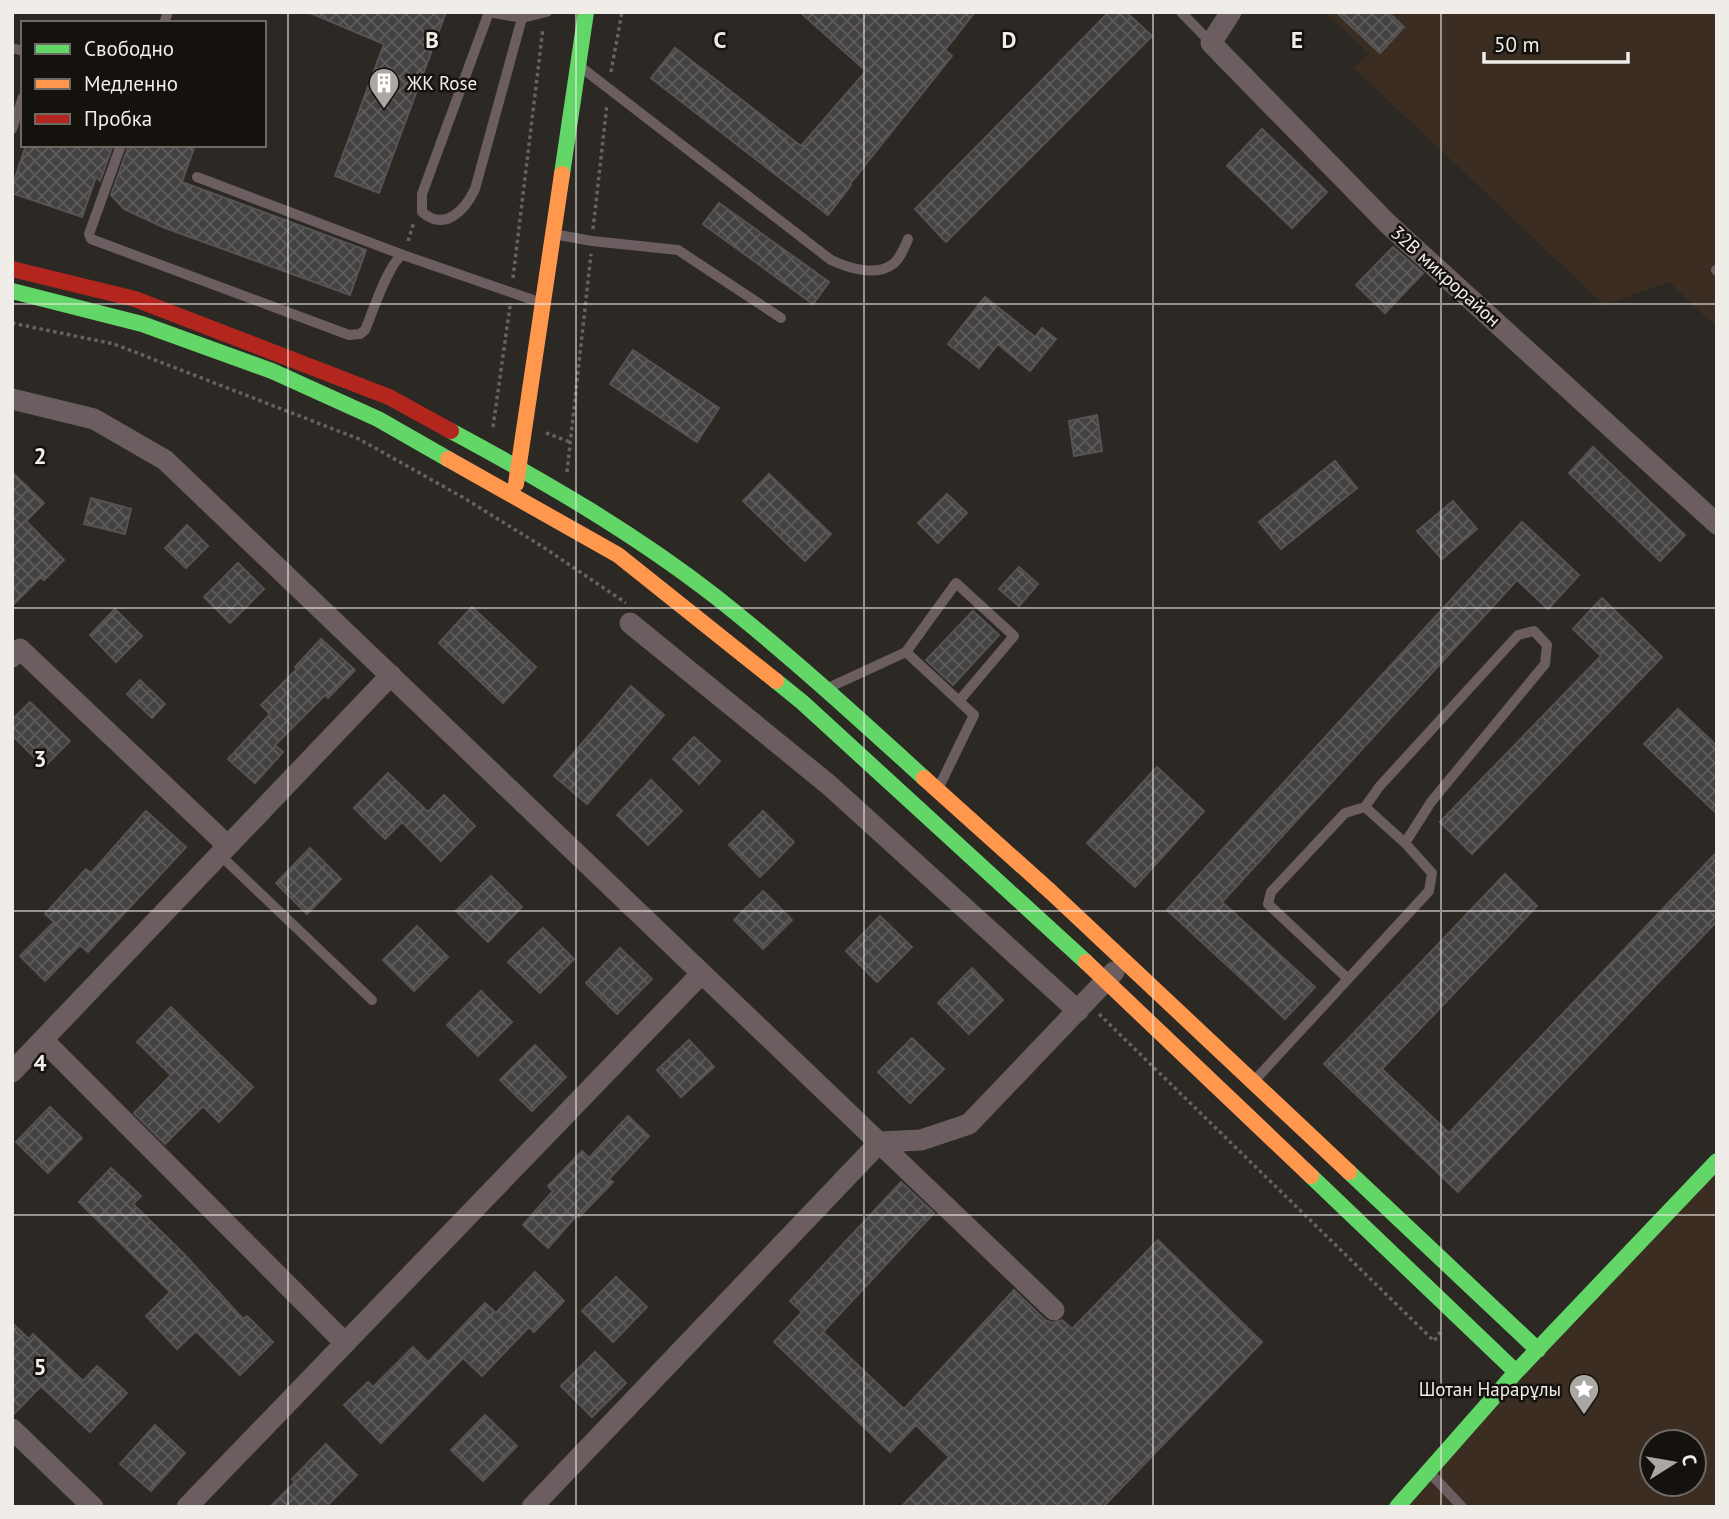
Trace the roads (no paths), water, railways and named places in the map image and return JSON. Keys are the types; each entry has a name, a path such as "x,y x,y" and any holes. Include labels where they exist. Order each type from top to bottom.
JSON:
{"main road":[{"path":"513,495 586,12"},
{"path":"12,269 135,299 389,397 519,468 628,536 714,596 826,689 937,789 1538,1350"},
{"path":"12,291 142,324 272,371 379,419 618,555 804,704 920,809 1106,981 1516,1372"},
{"path":"1397,1507 1516,1372 1717,1161"}],"street":[{"path":"1211,43 1231,12"},
{"name":"32В микрорайон","path":"1211,43 1388,224 1717,524"},
{"path":"12,399 94,419 165,460 1054,1310"},
{"path":"630,622 829,785 1078,1012"},
{"path":"12,657 20,649 223,849"},
{"path":"12,1072 391,675"},
{"path":"532,1507 880,1142 921,1140 969,1124 1124,961"},
{"path":"187,1507 701,974"},
{"path":"43,1040 345,1343"},
{"path":"12,1429 93,1507"}],"lane":[{"path":"522,18 475,189 467,205 452,218 429,218 422,212 422,194 489,12 522,18 546,13"},
{"path":"1181,12 1211,43"},
{"path":"579,66 831,260 850,268 877,270 891,266 898,259 908,239"},
{"path":"12,129 21,103"},
{"path":"120,147 89,234 91,239 353,335 365,330 391,268 397,257 403,255"},
{"path":"197,177 403,255 542,303"},
{"path":"553,234 678,250 781,318"},
{"path":"804,704 826,689 906,652 957,583 1014,636 958,701"},
{"path":"1347,978 1268,904 1271,892 1346,813 1365,807 1379,787 1518,635 1534,631 1547,646 1545,664 1431,802 1405,843"},
{"path":"906,652 974,715 937,789 920,809"},
{"path":"1253,1082 1429,891 1432,873 1405,843 1365,807"},
{"path":"223,849 372,1000"},
{"path":"1429,1472 1462,1507"}],"place":[{"name":"ЖК Rose","path":"384,110"},
{"name":"Шотан Нарарұлы","path":"1584,1416"}]}
